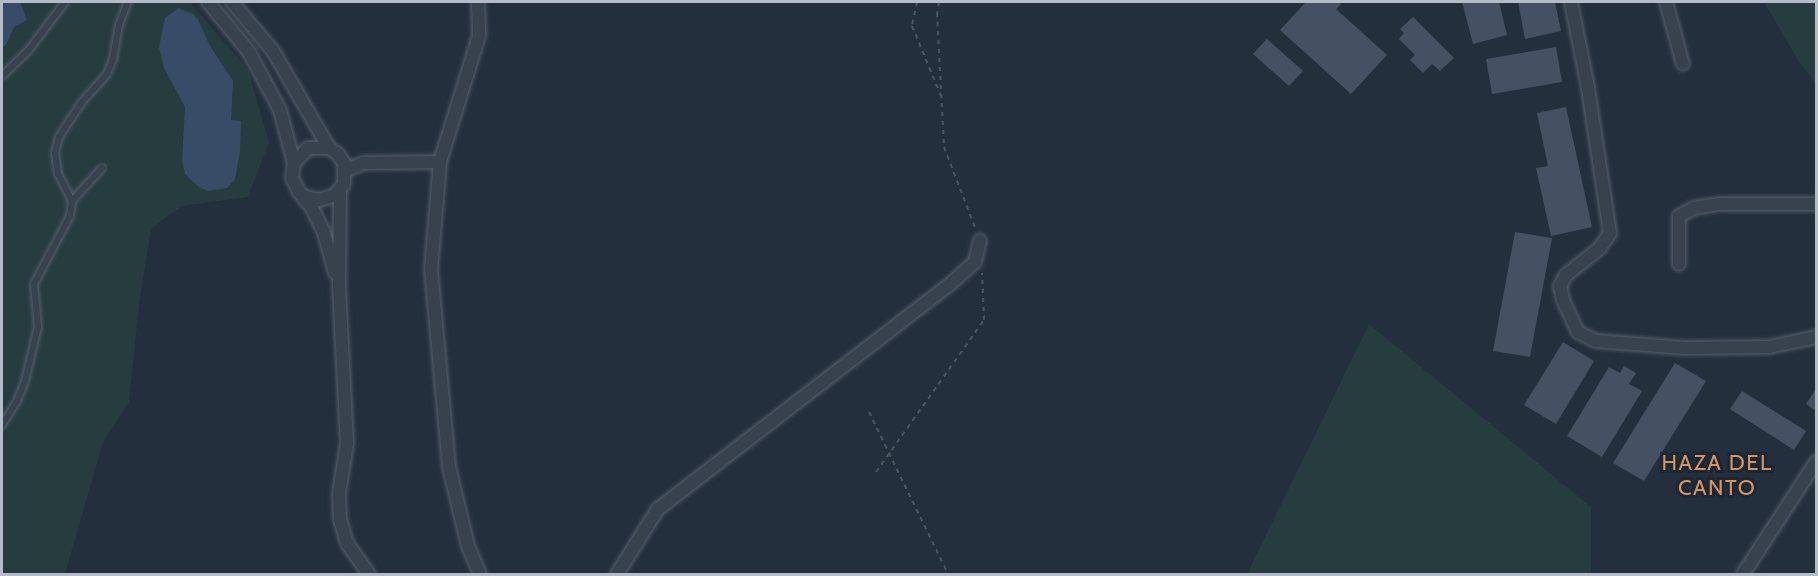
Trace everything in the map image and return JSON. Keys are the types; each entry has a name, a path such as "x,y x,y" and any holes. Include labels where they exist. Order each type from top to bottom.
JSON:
{"street":[{"path":"208,2 249,52 280,110 294,163 292,178 299,192 312,208 324,232 339,286"},
{"path":"232,2 273,51 302,104 329,148 338,154 346,170 340,190 339,286 347,444 339,493 340,519 347,543 369,574"},
{"path":"478,2 479,36 440,162 431,269 449,467 468,546 480,574"},
{"path":"1571,2 1588,88 1610,233 1600,248 1566,275 1560,286 1563,300 1578,332 1596,341 1685,348 1769,347 1816,337"},
{"path":"1666,2 1683,64"},
{"path":"294,163 308,148 329,148"},
{"path":"346,170 363,163 440,162"},
{"path":"299,192 305,197 320,200 335,195 340,190"},
{"path":"1679,264 1679,216 1694,208 1720,204 1816,204"},
{"path":"617,574 658,509 948,286 975,262 980,241"},
{"path":"1743,574 1816,462"}],"lane":[{"path":"2,76 28,51 65,2"},
{"path":"72,201 58,174 55,153 59,137 82,102 107,74 113,59 119,25 128,2"},
{"path":"2,425 17,401 25,381 38,327 34,284 70,216 72,201 102,168"}],"path":[{"path":"917,2 912,26 942,99"},
{"path":"939,2 937,13 944,147 980,241"},
{"path":"876,472 984,320 982,272 975,262"},
{"path":"869,412 948,574"}],"green space":[{"path":"2,2 190,2 248,70 269,142 248,197 181,206 151,229 139,305 129,402 103,442 65,574 2,574"},
{"path":"1764,2 1816,2 1816,84 1798,60"},
{"path":"1369,324 1591,507 1591,574 1247,574"}],"water":[{"path":"2,2 20,2 27,20 14,27 6,45 2,47"},
{"path":"179,8 193,14 198,20 210,46 233,81 231,120 241,121 240,152 235,179 227,188 208,191 200,188 185,174 182,161 185,107 164,68 159,47 165,18"}],"building":[{"path":"1306,2 1338,2 1341,4 1336,9 1387,55 1351,94 1280,30"},
{"path":"1462,2 1499,2 1507,35 1473,44"},
{"path":"1518,2 1555,2 1561,31 1525,39"},
{"path":"1413,17 1454,58 1440,71 1432,64 1423,73 1410,60 1415,55 1399,39 1404,33 1400,29"},
{"path":"1267,39 1303,71 1289,86 1253,54"},
{"path":"1556,47 1562,82 1492,94 1486,59"},
{"path":"1566,107 1592,227 1551,236 1536,168 1548,166 1537,113"},
{"path":"1515,232 1552,238 1530,357 1493,351"},
{"path":"1563,342 1594,361 1556,424 1524,405"},
{"path":"1675,363 1706,381 1644,481 1613,463"},
{"path":"1624,366 1636,373 1629,384 1642,391 1602,457 1567,436 1609,367 1620,373"},
{"path":"1816,389 1816,411 1806,404"},
{"path":"1742,391 1806,431 1794,450 1730,409"}],"district":[{"name":"HAZA DEL CANTO","path":"1717,474"}]}
